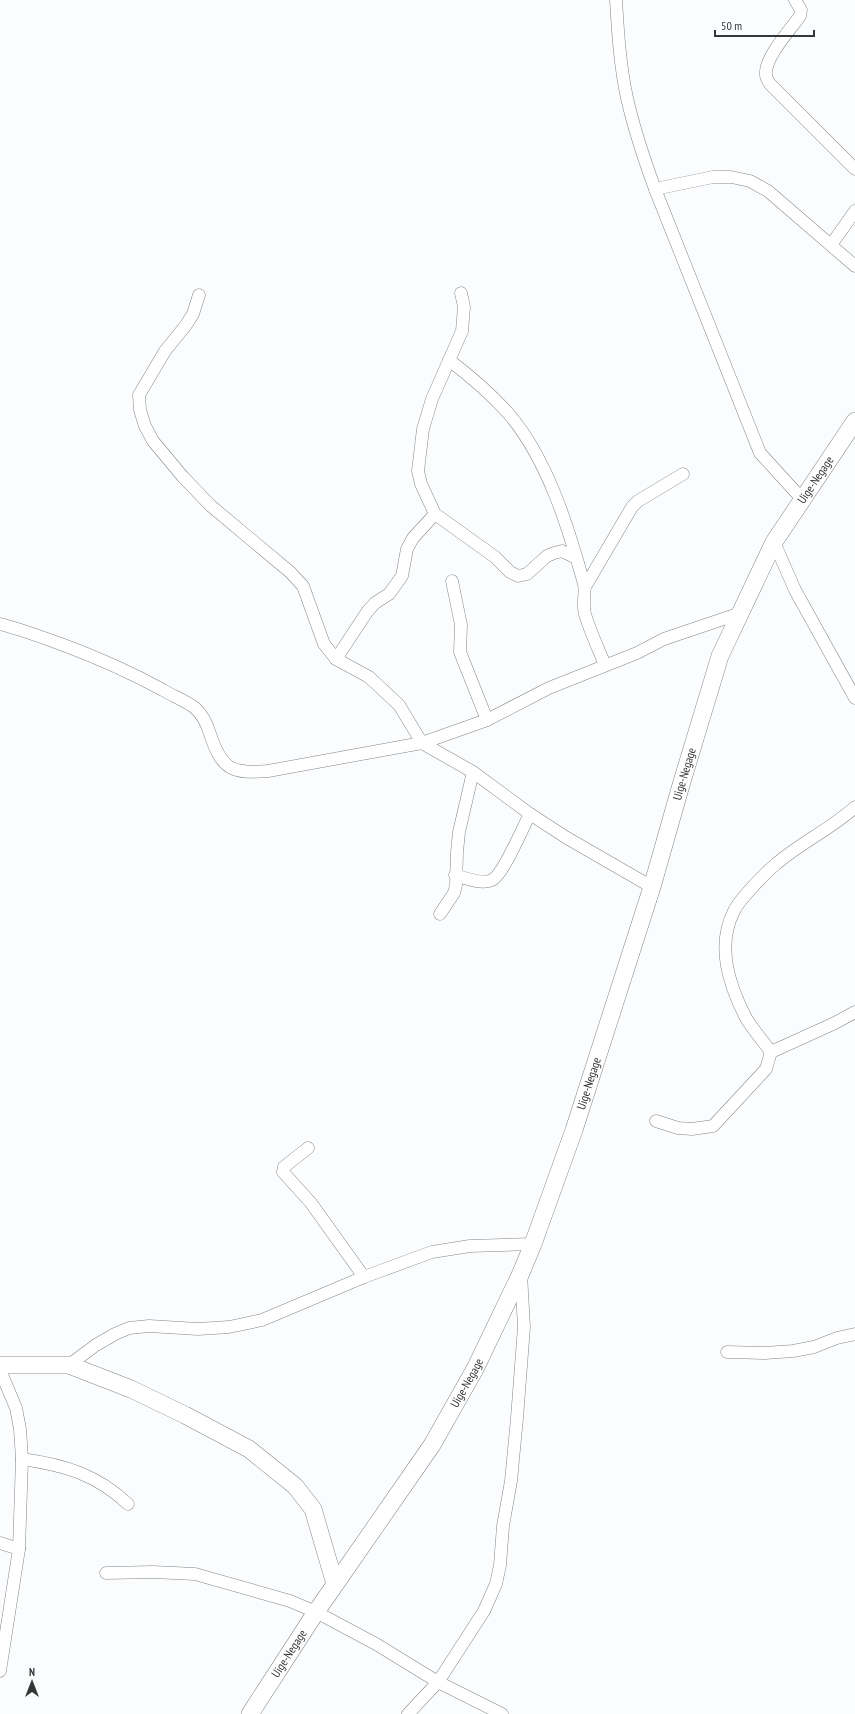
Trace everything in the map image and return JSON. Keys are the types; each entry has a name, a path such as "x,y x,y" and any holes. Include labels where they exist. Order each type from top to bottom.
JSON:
{"main road":[{"name":"Uige-Negage","path":"250,1714 316,1612 432,1445 475,1369 521,1273 574,1130 652,887 720,656 774,542 855,421"},
{"path":"0,1365 69,1365 131,1389 185,1415 249,1449 295,1486 313,1509 335,1584"}],"street":[{"path":"616,0 619,46 627,97 641,150 655,189 760,453 802,499"},
{"path":"795,0 801,10 800,16 771,56 766,76 770,84 855,169"},
{"path":"655,189 713,177 731,177 750,182 768,191 855,266"},
{"path":"831,245 855,211"},
{"path":"461,292 464,307 462,331 430,406 423,429 418,471 421,484 435,514 481,546 510,572 518,576 527,574 547,556 554,553 562,551 576,558"},
{"path":"199,295 193,314 166,351 139,395 140,410 145,426 153,442 183,477 211,506 290,572 303,586 324,644 336,659 369,677 384,689 399,705 422,743 473,772 530,814 567,838 652,887"},
{"path":"449,360 475,379 508,413 533,449 552,488 576,558 584,586 585,614 605,665"},
{"path":"584,586 632,507 638,501 683,474"},
{"path":"336,659 367,612 375,603 389,594 402,576 407,549 413,538 435,514"},
{"path":"774,542 795,590 855,698"},
{"path":"452,581 461,625 460,652 487,720"},
{"path":"0,624 20,629 96,657 143,679 195,708 206,722 216,752 224,763 234,769 247,772 268,770 422,743 487,720 549,688 637,653 664,639 741,613"},
{"path":"440,914 454,893 459,832 473,772"},
{"path":"771,1052 747,1018 731,984 724,949 726,935 734,910 777,863 855,807"},
{"path":"455,875 480,881 491,880 500,873 530,814"},
{"path":"656,1121 678,1128 692,1129 714,1126 766,1069 771,1052 855,1012"},
{"path":"308,1148 284,1167 283,1172 311,1203 364,1277"},
{"path":"69,1365 96,1345 129,1328 149,1326 198,1329 229,1326 262,1320 364,1277 432,1252 452,1248 533,1244"},
{"path":"408,1714 438,1682 484,1611 496,1584 500,1565 503,1526 515,1447 524,1327 521,1273"},
{"path":"727,1352 765,1354 793,1351 814,1347 837,1338 855,1334"},
{"path":"0,1370 16,1408 20,1429 22,1459 19,1549 0,1671"},
{"path":"22,1459 49,1463 74,1470 112,1489 128,1504"},
{"path":"0,1543 19,1549"},
{"path":"106,1573 153,1572 195,1574 256,1590 290,1601 316,1612 376,1644 438,1682 502,1714"}]}
